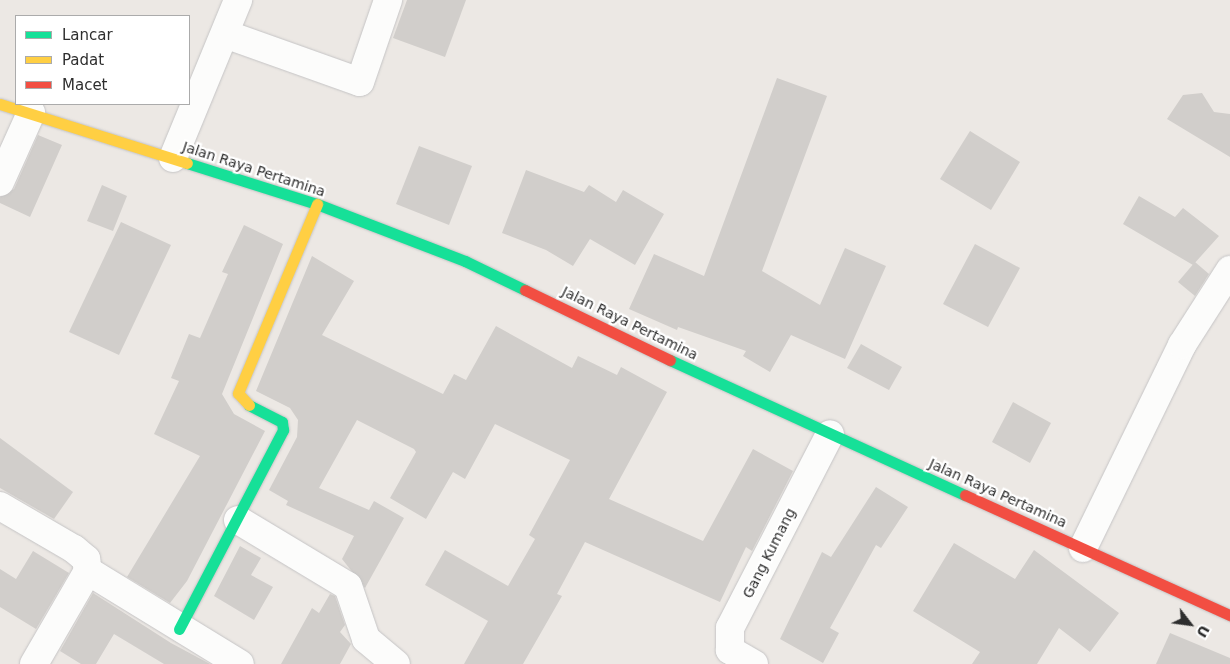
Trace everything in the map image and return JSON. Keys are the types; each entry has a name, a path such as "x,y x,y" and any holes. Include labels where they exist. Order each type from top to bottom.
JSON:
{"main road":[{"name":"Jalan Raya Pertamina","path":"0,104 317,204 465,261 830,434 1230,615"},
{"path":"179,629 238,520 284,425 242,401 238,393 317,204"}],"street":[{"path":"174,158 238,0"},
{"path":"225,34 360,82 388,0"},
{"path":"0,182 32,113"},
{"path":"1083,548 1182,345 1230,270"},
{"name":"Gang Kumang","path":"754,664 730,650 730,628 830,434"},
{"path":"0,506 86,559 88,571 34,664"},
{"path":"238,520 348,586 366,639 396,664"},
{"path":"88,571 179,629 240,664"}],"building":[{"path":"407,0 466,0 445,57 393,38"},
{"path":"777,78 827,96 762,271 820,305 845,248 886,266 845,359 791,335 770,372 743,356 746,351 678,327 677,330 629,309 654,254 704,276"},
{"path":"1202,93 1214,112 1230,114 1230,157 1167,119 1183,95"},
{"path":"970,131 1020,162 991,210 940,179"},
{"path":"38,135 62,145 30,217 0,203 0,197 14,189"},
{"path":"419,146 472,166 449,225 396,204"},
{"path":"526,170 584,192 589,185 616,202 623,190 664,214 635,265 590,239 573,266 546,250 502,233"},
{"path":"102,185 127,196 113,231 87,221"},
{"path":"1139,196 1175,217 1183,208 1219,236 1193,265 1123,224"},
{"path":"121,222 171,245 119,355 69,332"},
{"path":"244,225 283,244 222,394 234,414 265,431 187,581 170,603 127,577 200,456 154,434 179,381 171,378 189,334 200,338 228,274 222,272"},
{"path":"975,244 1020,268 988,327 943,304"},
{"path":"312,256 354,281 322,335 443,394 454,374 466,380 496,326 572,368 578,356 617,375 621,367 667,392 609,499 703,541 753,449 793,471 752,551 746,547 720,602 585,542 557,594 562,596 523,664 464,664 488,621 425,585 445,550 508,586 535,539 529,535 570,460 495,424 465,479 453,472 426,519 390,498 416,452 414,449 357,420 319,488 369,510 374,501 404,518 365,588 342,559 354,536 286,505 288,501 269,490 297,437 298,420 290,408 256,391"},
{"path":"1195,262 1209,274 1195,296 1178,282"},
{"path":"861,344 902,367 889,390 847,368"},
{"path":"1013,402 1051,423 1030,463 992,442"},
{"path":"0,438 73,492 54,519 0,488"},
{"path":"876,487 908,507 881,548 876,545 830,628 839,633 823,663 780,639 822,552 831,557"},
{"path":"954,543 1015,579 1034,550 1119,613 1090,652 1059,628 1037,664 972,664 980,652 913,611"},
{"path":"240,546 261,558 251,575 273,587 254,620 214,596"},
{"path":"33,551 69,573 36,629 0,607 0,569 16,579"},
{"path":"93,593 171,643 210,664 164,664 114,634 96,664 81,664 60,651"},
{"path":"330,594 335,596 345,625 340,632 351,644 340,664 281,664 312,608 319,613"},
{"path":"1170,633 1230,658 1230,664 1156,664"}],"traffic: fast":[{"path":"187,163 317,204 465,261 525,290"},
{"path":"670,360 965,495"},
{"path":"179,629 283,430 282,422 249,405"}],"traffic: slow":[{"path":"0,104 187,163"},
{"path":"249,405 238,393 317,204"}],"traffic: jam":[{"path":"525,290 670,360"},
{"path":"965,495 1230,615"}]}
